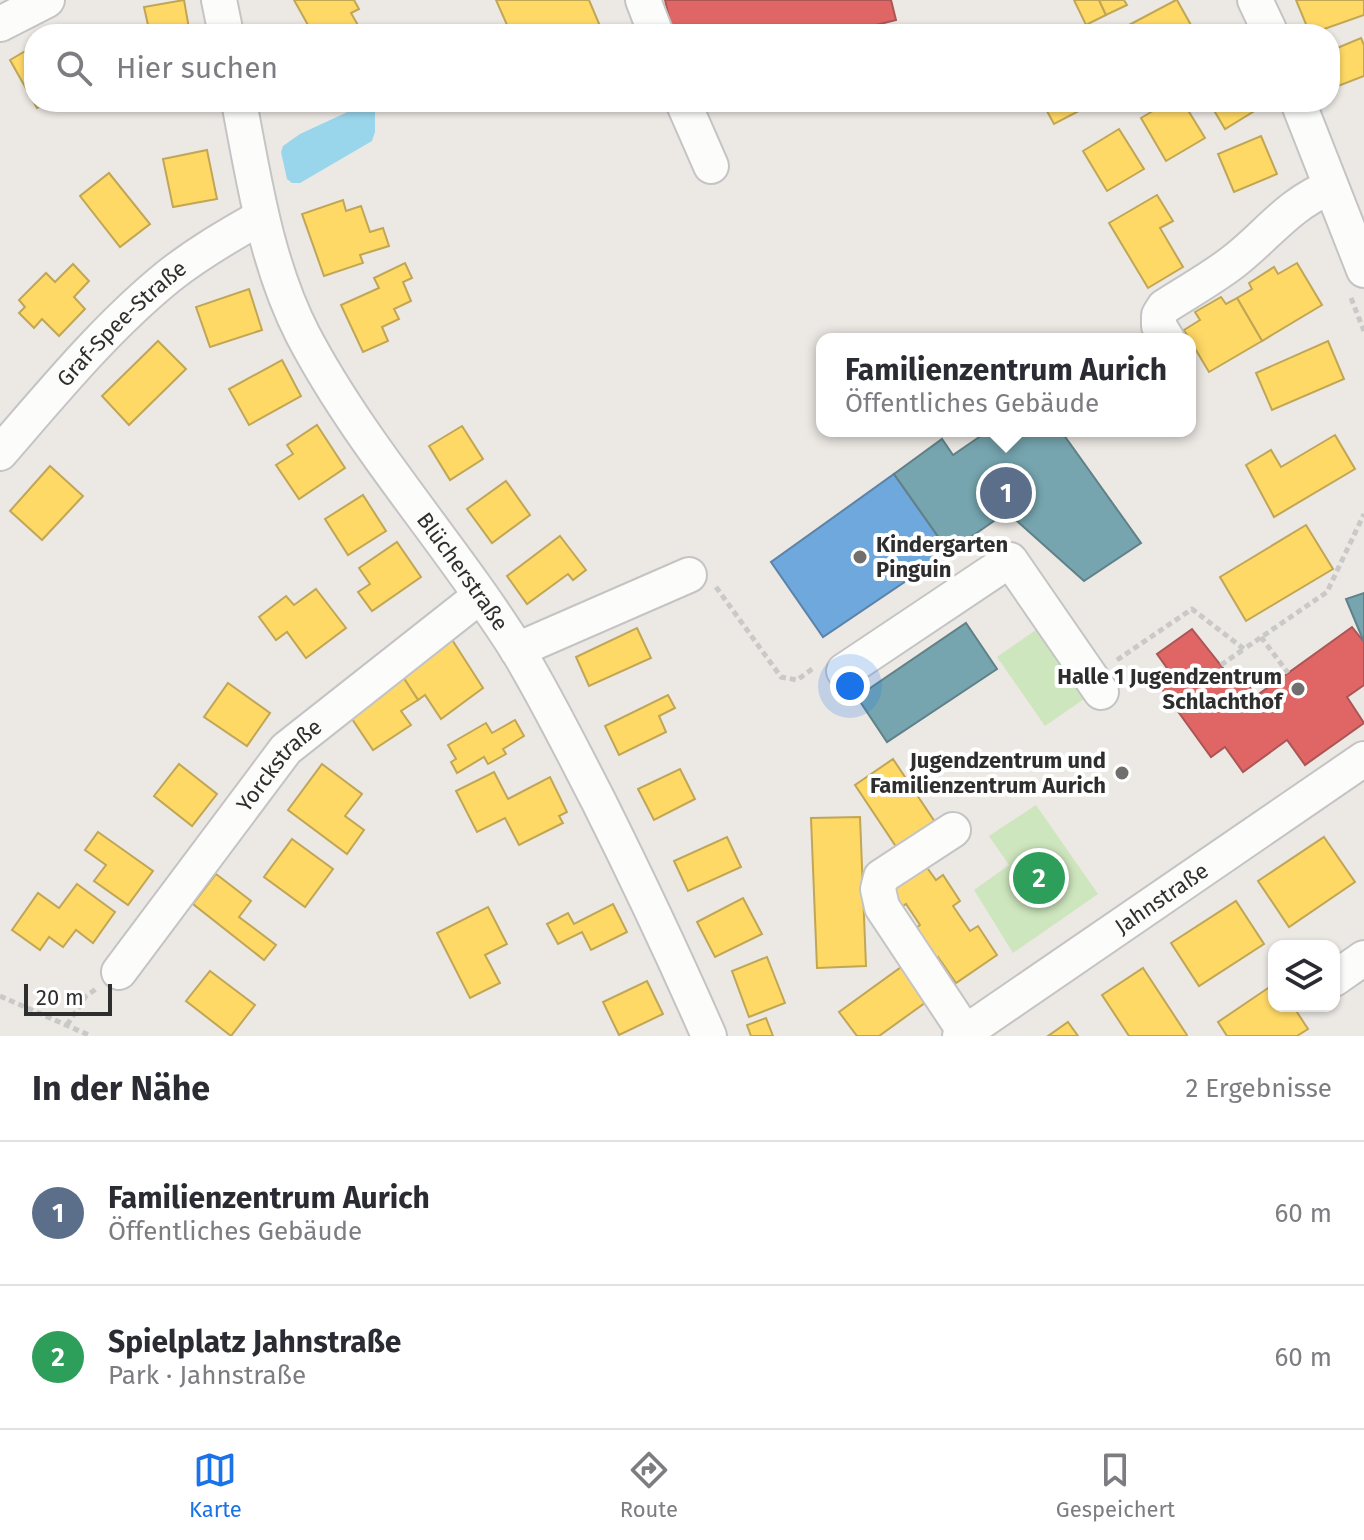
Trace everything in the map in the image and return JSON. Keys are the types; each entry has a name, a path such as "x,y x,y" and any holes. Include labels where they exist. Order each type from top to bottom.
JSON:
{"street":[{"path":"0,24 47,0"},
{"path":"219,0 224,24"},
{"path":"643,0 652,24"},
{"path":"1255,0 1266,24"},
{"name":"Blücherstraße","path":"241,112 261,217 296,318 323,370 517,650 566,738 658,921 709,1036"},
{"path":"687,112 711,166"},
{"path":"1302,112 1364,270"},
{"path":"1163,333 1159,326 1159,315 1164,307 1233,262 1290,209 1310,195 1331,187"},
{"name":"Graf-Spee-Straße","path":"0,453 118,324 168,277 211,245 261,217"},
{"path":"844,671 1010,560 1096,685"},
{"path":"517,650 689,575"},
{"name":"Yorckstraße","path":"119,972 286,749 480,596"},
{"name":"Jahnstraße","path":"962,1034 1364,759"},
{"path":"953,830 881,877 878,889 882,907 962,1034"},
{"path":"1340,975 1364,958"}],"path":[{"path":"1221,665 1327,592 1364,514"},
{"path":"689,575 702,567 781,677 797,680 825,661 844,671"},
{"path":"1096,685 1192,609 1244,649"},
{"path":"1261,637 1288,673"},
{"path":"67,1025 86,996 119,972"},
{"path":"0,996 91,1036"}],"green space":[{"path":"1040,627 1087,697 1045,726 997,657"},
{"path":"1036,805 1098,894 1013,953 974,890 1009,865 989,836"}],"water":[{"path":"347,112 375,112 372,141 300,183 292,183 287,179 281,152 283,146 300,134"}],"building: Wohnen":[{"path":"184,0 188,24 148,24 144,7"},
{"path":"294,0 354,0 359,9 351,13 357,24 307,24"},
{"path":"496,0 589,0 599,24 507,24"},
{"path":"1074,0 1099,0 1106,15 1086,24"},
{"path":"1099,0 1124,0 1127,5 1106,15"},
{"path":"1176,0 1190,24 1131,24"},
{"path":"1296,0 1364,0 1364,15 1338,24 1306,24"},
{"path":"1361,38 1364,45 1364,76 1340,85 1340,47"},
{"path":"24,52 24,85 10,60"},
{"path":"1047,112 1077,112 1054,124"},
{"path":"1151,112 1189,112 1205,138 1166,161 1141,118"},
{"path":"1215,112 1253,112 1225,129"},
{"path":"1119,129 1144,169 1107,191 1083,151"},
{"path":"1261,136 1277,174 1234,192 1218,154"},
{"path":"207,150 217,199 173,207 163,159"},
{"path":"109,173 150,224 120,247 80,196"},
{"path":"1157,195 1173,221 1160,228 1183,267 1148,288 1109,223"},
{"path":"343,200 346,211 361,206 370,232 383,228 389,246 360,255 363,263 324,276 302,214"},
{"path":"405,263 412,278 403,282 411,301 394,309 399,319 382,327 388,341 363,352 341,305 379,288 374,278"},
{"path":"1297,263 1322,305 1262,341 1237,298 1252,289 1249,283 1274,267 1278,274"},
{"path":"73,264 89,281 74,297 85,309 59,336 42,319 34,328 19,313 25,307 19,300 46,273 55,282"},
{"path":"249,289 262,330 210,347 196,307"},
{"path":"1221,297 1226,304 1237,298 1262,341 1209,372 1196,350 1196,333 1186,333 1184,330 1200,320 1195,312"},
{"path":"158,341 186,369 129,425 102,396"},
{"path":"1328,341 1344,379 1272,410 1256,373"},
{"path":"282,360 301,396 249,425 229,389"},
{"path":"317,425 345,468 299,499 276,465 293,454 287,445"},
{"path":"462,426 483,459 450,480 429,446"},
{"path":"1335,435 1355,469 1274,517 1246,465 1271,450 1281,467"},
{"path":"50,466 83,496 42,540 10,511"},
{"path":"506,481 530,515 492,543 467,509"},
{"path":"363,495 386,531 348,555 325,519"},
{"path":"1306,525 1333,569 1246,621 1220,577"},
{"path":"560,536 586,570 573,580 568,574 527,604 507,576"},
{"path":"397,542 421,577 372,611 358,592 370,584 359,568"},
{"path":"316,589 346,628 306,658 287,632 276,640 259,617 286,596 294,605"},
{"path":"637,628 651,658 589,686 576,657"},
{"path":"449,635 483,688 441,719 425,695 418,700 403,677 414,670 409,663"},
{"path":"403,677 418,700 401,711 411,725 373,750 348,713"},
{"path":"228,683 270,713 247,746 204,717"},
{"path":"668,695 675,708 659,716 666,732 619,755 605,726"},
{"path":"515,720 524,736 503,749 506,754 488,764 484,757 457,773 451,762 456,759 448,745 486,723 492,733"},
{"path":"893,759 935,822 897,848 855,785"},
{"path":"179,764 217,794 192,826 154,796"},
{"path":"322,764 362,794 345,816 364,830 347,854 288,810"},
{"path":"680,769 695,799 654,820 638,789"},
{"path":"494,772 508,799 550,777 567,812 559,816 563,823 519,845 505,818 477,832 456,791"},
{"path":"860,817 866,966 817,968 811,818"},
{"path":"98,832 153,871 128,905 94,881 106,865 85,850"},
{"path":"727,837 741,867 688,891 674,861"},
{"path":"1324,837 1355,882 1289,927 1258,881"},
{"path":"292,839 333,869 305,907 264,877"},
{"path":"920,858 936,880 943,875 960,901 953,906 970,931 978,926 997,955 956,983 938,957 933,961 913,930 920,925 906,904 900,908 882,883"},
{"path":"216,874 251,901 239,917 276,945 264,960 193,904"},
{"path":"77,884 115,912 93,943 76,930 63,947 49,937 40,950 12,930 38,893 59,908"},
{"path":"743,898 762,934 715,957 697,922"},
{"path":"1236,901 1264,944 1199,986 1171,943"},
{"path":"613,904 627,932 591,950 582,932 558,944 547,924 568,913 574,924"},
{"path":"488,907 507,944 485,955 500,983 470,998 437,933"},
{"path":"767,957 785,1003 749,1017 732,971"},
{"path":"904,965 929,1000 879,1036 857,1036 839,1012"},
{"path":"1143,968 1186,1036 1129,1036 1102,995"},
{"path":"210,971 255,1005 231,1036 186,1001"},
{"path":"647,981 663,1014 619,1035 603,1002"},
{"path":"1268,988 1268,1012 1297,1012 1308,1029 1297,1036 1227,1036 1218,1022"},
{"path":"766,1018 773,1036 751,1036 747,1025"},
{"path":"1068,1022 1078,1036 1048,1036"}],"building: Handel":[{"path":"665,0 891,0 896,20 880,24 671,24"},
{"path":"1352,627 1364,642 1364,685 1347,697 1364,723 1305,765 1287,740 1243,772 1225,747 1211,757 1161,688 1174,678 1157,654 1192,629 1227,673 1235,667 1256,696"}],"building: Schulen":[{"name":"Kindergarten Pinguin","path":"894,474 949,552 823,637 771,562"}],"building: Öffentlich":[{"path":"979,437 1065,437 1141,543 1084,581 1007,512 949,552 894,474 942,439 953,455"},
{"path":"1364,593 1364,642 1346,599"},
{"path":"966,623 997,669 887,742 857,697"}],"place":[{"name":"Familienzentrum Aurich","path":"1006,493"},
{"name":"Kindergarten Pinguin","path":"860,557"},
{"name":"Halle 1 Jugendzentrum Schlachthof","path":"1298,689"},
{"name":"Jugendzentrum und Familienzentrum Aurich","path":"1122,773"},
{"name":"Spielplatz Jahnstraße","path":"1039,878"}]}
